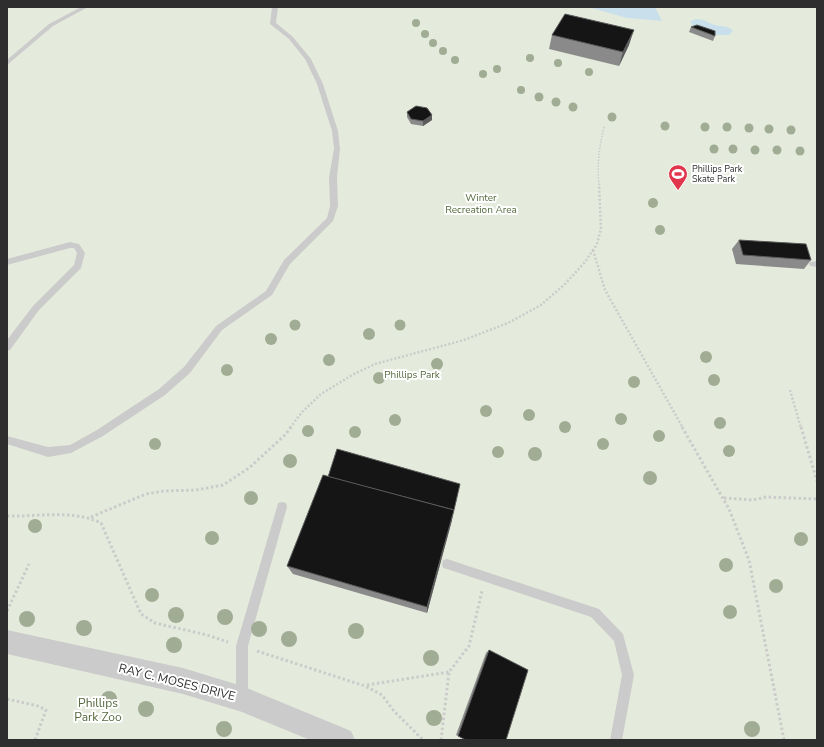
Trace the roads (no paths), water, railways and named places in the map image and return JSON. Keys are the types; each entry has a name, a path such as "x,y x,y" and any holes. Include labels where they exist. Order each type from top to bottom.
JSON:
{"street":[{"name":"RAY C. MOSES DRIVE","path":"7,642 183,681 242,698 342,740"}],"lane":[{"path":"7,63 51,25 85,7"},
{"path":"7,440 48,452 71,448 100,433 162,392 187,370 219,328 270,293 287,262 330,219 334,206 333,177 337,149 335,130 320,84 308,59 291,38 274,24 275,7"},
{"path":"7,262 70,245 76,246 81,253 78,266 36,308 7,347"},
{"path":"242,698 242,646 282,507"},
{"path":"447,564 595,613 619,638 628,675 616,740"}],"water":[{"path":"588,7 655,7 662,21 627,18"},
{"path":"696,19 727,27 733,31 729,35 712,35 692,25 690,21"}],"place":[{"name":"Phillips Park Skate Park","path":"678,191"}],"park label":[{"name":"Winter Recreation Area","path":"481,202"},
{"name":"Phillips Park","path":"412,374"},
{"name":"Phillips Park Zoo","path":"98,710"}]}
